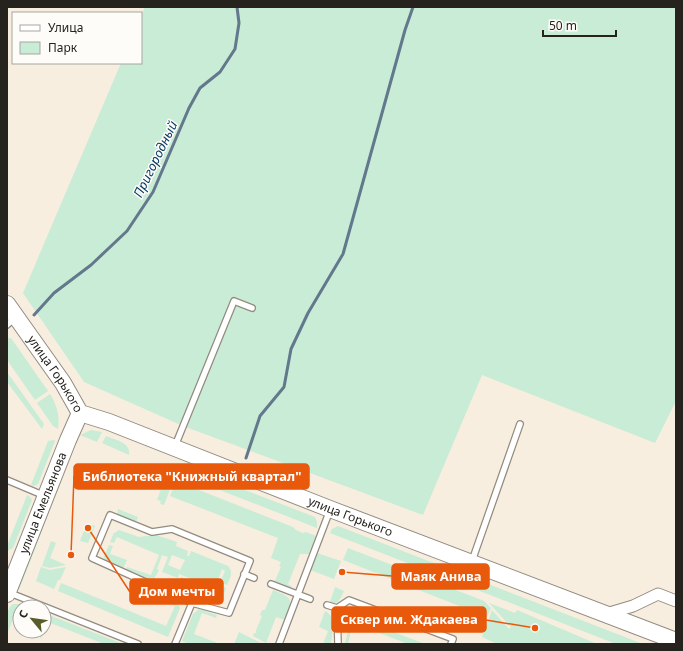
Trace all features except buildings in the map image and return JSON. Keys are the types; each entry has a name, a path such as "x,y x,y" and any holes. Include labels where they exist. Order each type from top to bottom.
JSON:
{"main road":[{"name":"улица Горького","path":"10,315 62,383 80,413 109,422 330,509 676,641"},
{"name":"улица Емельянова","path":"7,593 80,413"}],"street":[{"path":"606,614 633,606 658,594 676,601"}],"lane":[{"path":"174,448 234,301 252,308"},
{"path":"471,563 520,424"},
{"path":"7,480 46,496"},
{"path":"279,644 330,509"},
{"path":"110,515 152,532 172,529 250,561 244,574 229,613 192,603 92,558 110,515"},
{"path":"244,574 254,578"},
{"path":"271,584 310,599"},
{"path":"7,593 138,644"},
{"path":"337,608 349,600 453,639 451,644"},
{"path":"175,644 192,603"},
{"path":"327,605 337,608"},
{"path":"337,608 338,644"}],"green space":[{"path":"145,7 676,7 676,401 655,443 482,375 423,515 183,426 84,382 23,293 121,64 142,64 142,14"},
{"path":"7,338 11,338 48,391 35,400 7,360"},
{"path":"7,372 44,424 42,429 7,382"},
{"path":"50,394 57,411 59,420 58,429 53,426 37,403"},
{"path":"91,430 102,432 97,442 80,435"},
{"path":"106,436 125,444 128,447 129,455 102,443"},
{"path":"48,441 55,441 38,484 34,486 31,485"},
{"path":"69,461 19,590 17,587"},
{"path":"134,463 143,467 138,479 129,477"},
{"path":"171,478 174,479 164,505 160,504 161,501 157,500 161,489 159,488"},
{"path":"209,478 214,478 315,517 317,528 202,483"},
{"path":"176,481 293,527 303,533 306,532 316,536 309,554 300,554 288,584 292,587 288,588 274,583 281,567 279,566 281,562 271,558 278,538 170,496"},
{"path":"27,495 32,500 13,548 7,551 7,546"},
{"path":"118,509 138,517 136,522 117,515"},
{"path":"87,523 95,526 88,543 80,541"},
{"path":"338,526 643,644 616,644 330,533 332,529"},
{"path":"119,530 139,537 156,535 177,542 176,546 188,551 187,556 189,556 191,551 228,566 231,571 231,575 227,585 220,582 225,571 222,569 215,588 179,574 178,578 162,572 168,557 162,555 157,569 159,570 152,581 125,572 127,567 151,575 159,555 117,537 114,543 110,542 114,533","holes":["172,555 185,560 180,570 168,565"]},
{"path":"51,541 56,543 50,558 66,565 50,568 42,566"},
{"path":"109,545 113,546 110,554 127,560 122,571 105,561 104,557"},
{"path":"348,548 426,578 428,581 438,583 484,601 491,608 487,617 343,560"},
{"path":"317,553 341,561 334,579 310,570"},
{"path":"41,567 50,570 66,567 54,589 36,581"},
{"path":"181,577 216,591 219,585 226,588 224,594 220,595 193,585 192,588 179,583"},
{"path":"61,583 166,626 175,606 161,600 162,597 177,603 180,608 168,637 58,591"},
{"path":"335,587 344,591 340,599 335,604 329,605"},
{"path":"273,590 285,595 290,600 290,604 285,620 276,617 266,643 253,636 254,633 256,633 262,616 260,615 262,610 265,610"},
{"path":"489,603 515,613 517,610 597,644 497,644 482,637 492,610 509,629 511,627"},
{"path":"12,605 12,622 7,634 7,614"},
{"path":"199,609 217,615 216,618 202,613 194,634 220,644 189,644 182,641 193,614"},
{"path":"325,611 331,617 333,626 331,644 323,644 328,631 319,627"},
{"path":"352,613 355,613 348,644 345,644"},
{"path":"52,616 123,644 104,644 52,624"},
{"path":"357,618 425,644 408,644 356,624"},
{"path":"239,632 263,644 234,644"}],"waterway":[{"name":"Пригородный","path":"34,315 54,293 91,265 127,231 153,192 189,108 200,88 220,72 235,49 239,23 237,7"},
{"path":"246,458 260,416 284,387 291,349 308,313 343,254 405,30 413,7"}],"place":[{"name":"Дом мечты","path":"88,528"},
{"name":"Библиотека \"Книжный квартал\"","path":"71,555"},
{"name":"Маяк Анива","path":"342,572"},
{"name":"Сквер им. Ждакаева","path":"535,628"}]}
